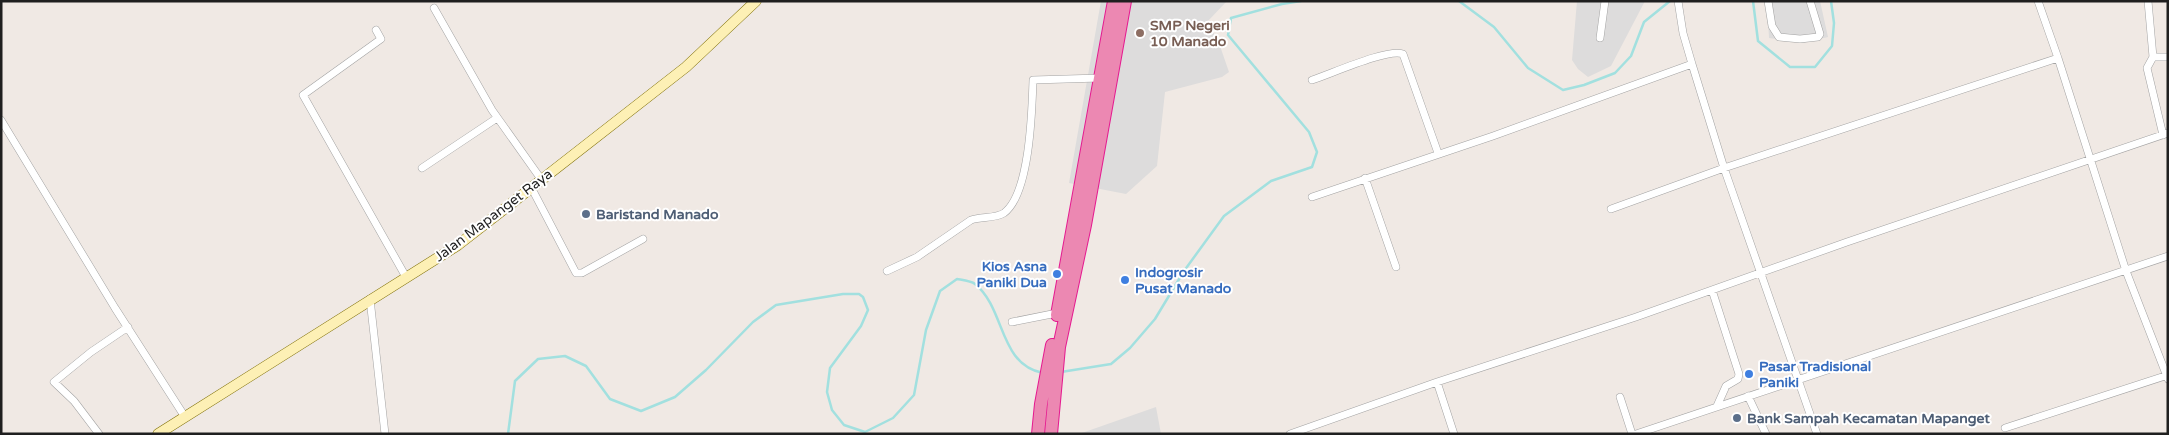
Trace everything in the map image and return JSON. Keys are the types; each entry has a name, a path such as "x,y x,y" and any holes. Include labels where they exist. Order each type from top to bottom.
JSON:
{"highway":[{"path":"1038,434 1047,405 1057,314 1079,224 1100,78 1114,1"},
{"path":"1053,361 1125,1"},
{"path":"1047,405 1051,434"}],"street":[{"name":"Jalan Mapanget Raya","path":"164,432 370,299 458,245 686,67 756,1"},
{"path":"1600,38 1605,1"},
{"path":"1768,1 1772,26 1779,38 1800,39 1818,37 1820,34 1810,1"},
{"path":"2005,428 2167,377 2126,271 2038,1"},
{"path":"1290,434 1437,382 1636,318 1761,272 2165,134 2148,72 2148,65 2153,57 2148,1"},
{"path":"1679,2 1683,33 1724,168 1818,434"},
{"path":"434,8 497,118 541,180"},
{"path":"376,30 381,39 303,95 406,277"},
{"path":"1312,80 1397,51 1403,54 1438,153"},
{"path":"2153,57 2168,57"},
{"path":"1610,209 1724,168 2058,58"},
{"path":"1312,197 1493,136 1692,64"},
{"path":"887,271 918,257 971,220 981,217 998,216 1012,205 1019,189 1030,139 1033,80 1100,78"},
{"path":"422,168 497,118"},
{"path":"1,120 185,417"},
{"path":"1365,178 1396,267"},
{"path":"531,187 576,273 582,273 643,239"},
{"path":"1620,397 1634,434 2168,256"},
{"path":"1712,290 1739,377 1726,386 1717,406"},
{"path":"370,299 385,434"},
{"path":"1012,322 1057,314"},
{"path":"99,434 74,401 54,382 91,352 128,327"},
{"path":"1437,382 1454,434"},
{"path":"1748,396 1766,434"}],"shaded area":[{"path":"1101,1 1227,1 1208,21 1220,46 1229,72 1222,77 1165,92 1157,166 1126,194 1069,183"},
{"path":"1577,1 1645,1 1611,66 1588,77 1578,69 1572,60"},
{"path":"1767,1 1820,1 1828,37 1803,43 1769,38"},
{"path":"1156,407 1161,434 1079,434"}],"waterway":[{"path":"1061,372 1111,364 1130,348 1155,319 1184,271 1224,216 1271,181 1312,167 1317,152 1309,132 1228,35 1231,18 1282,4 1301,1"},
{"path":"1459,1 1494,27 1528,68 1563,90 1584,85 1615,73 1631,56 1644,22 1670,1"},
{"path":"1753,1 1758,41 1790,67 1815,67 1832,46 1834,23 1831,1"},
{"path":"508,434 515,381 538,359 565,356 586,366 610,399 641,411 675,397 706,370 753,322 776,305 843,294 859,294 863,297 868,310 861,326 830,368 827,392 832,410 844,425 865,432 893,418 914,395 926,330 940,291 957,279 975,284 985,295 992,307 1010,347 1018,359 1028,368 1043,373"}],"place":[{"name":"SMP Negeri 10 Manado","path":"1140,33"},
{"name":"Baristand Manado","path":"586,214"},
{"name":"Kios Asna Paniki Dua","path":"1057,274"},
{"name":"Indogrosir Pusat Manado","path":"1125,280"},
{"name":"Pasar Tradisional Paniki","path":"1749,374"},
{"name":"Bank Sampah Kecamatan Mapanget","path":"1737,418"}]}
